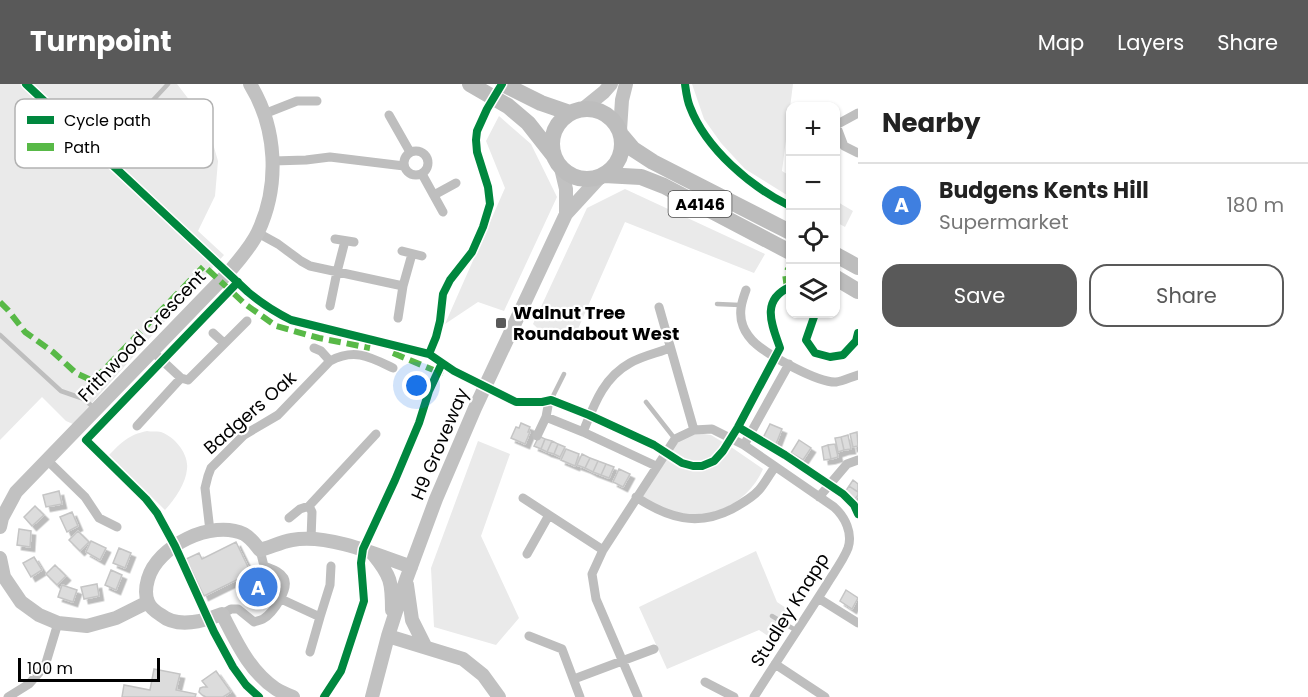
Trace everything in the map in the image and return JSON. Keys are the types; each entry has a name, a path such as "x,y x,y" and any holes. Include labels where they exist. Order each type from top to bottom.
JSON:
{"highway":[{"name":"A4146","path":"475,87 577,111 594,110 605,113 614,120 633,149 653,162 786,230"},
{"name":"A4146","path":"508,93 558,162 573,176 586,179 602,176 642,177 664,186 786,250"},
{"path":"558,162 552,144 555,132 561,121 577,111"},
{"path":"602,176 615,165 619,158 622,151 621,133"},
{"path":"840,257 858,267"},
{"path":"840,280 858,291"}],"street":[{"name":"Frithwood Crescent","path":"0,526 16,492 228,273 258,233 271,189 273,161 271,136 257,95 250,84"},
{"path":"577,111 604,92 611,84"},
{"path":"621,133 622,100 626,84"},
{"path":"264,114 297,100 320,102"},
{"path":"858,113 836,125 844,146 858,153"},
{"path":"388,115 410,152"},
{"path":"417,151 427,157 427,169 422,174 411,175 404,166 404,158 410,152 417,151"},
{"path":"273,161 330,157 404,166"},
{"name":"H9 Groveway","path":"558,162 566,189 566,214"},
{"path":"422,174 442,212"},
{"name":"H9 Groveway","path":"372,697 392,621 408,574 436,498 491,371 566,214 602,176"},
{"path":"434,195 456,183"},
{"path":"258,233 310,266 403,286"},
{"path":"330,306 337,272 350,242 335,239"},
{"path":"402,251 422,256"},
{"path":"398,318 403,286 412,254"},
{"path":"746,290 740,304 741,315 743,326 754,343 789,364 823,380 835,382 858,375"},
{"path":"638,697 596,599 592,574 603,550 656,466 675,439 693,430 659,307"},
{"path":"152,351 181,378 188,380 247,321"},
{"path":"213,333 224,343"},
{"path":"314,348 321,351 330,361 355,353 393,369"},
{"path":"582,432 607,382 630,363 670,348"},
{"name":"Badgers Oak","path":"210,531 205,488 211,468 244,435 278,415 330,361"},
{"path":"744,445 789,364"},
{"path":"137,426 151,419 181,378"},
{"path":"537,436 546,417 548,406"},
{"path":"546,417 656,466"},
{"name":"Studley Knapp","path":"693,430 712,429 744,445 834,507 843,515 854,535 818,598 754,697"},
{"path":"289,518 300,509 309,506 376,434"},
{"path":"47,460 85,497 99,518 117,527"},
{"path":"819,497 847,464 858,460"},
{"path":"636,497 665,513 684,519 702,519 721,515 739,506 758,492 775,467"},
{"path":"523,498 603,550"},
{"path":"309,506 312,512 311,539"},
{"path":"527,554 549,515"},
{"path":"228,530 252,540 260,550 264,566 279,572 286,583 281,599 262,620 254,622 238,609 231,609 206,621 189,623 173,621 163,618 148,602 146,587 150,572 163,555 192,536 210,531 228,530"},
{"path":"260,550 293,540 311,539 363,549 372,553 408,574 412,620 425,646"},
{"path":"372,553 386,569 392,587 392,621"},
{"path":"0,558 2,578 21,602 39,615 58,623 87,626 116,618 148,602"},
{"path":"310,652 330,585 331,566"},
{"path":"818,598 858,623"},
{"path":"281,599 320,617"},
{"path":"222,614 235,641 261,677 275,693 293,697"},
{"path":"8,697 29,684 45,666 58,623"},
{"path":"388,636 463,659 483,675 499,697"},
{"path":"529,636 562,649 580,697"},
{"path":"574,679 654,649"},
{"path":"775,664 825,697"},
{"path":"705,682 734,697"}],"lane":[{"path":"154,99 168,84"},
{"path":"717,304 740,304"},
{"path":"0,335 61,391 84,399 95,409"},
{"path":"548,406 564,374"},
{"path":"645,402 675,439"},
{"path":"772,616 797,631"}],"shaded area":[{"path":"0,84 177,84 189,99 15,99 15,168 213,168 213,144 218,161 215,196 198,231 224,255 73,424 66,421 42,397 0,440"},
{"path":"692,84 793,84 791,102 786,102 786,139 782,171 786,174 786,195 745,169 721,143 704,119"},
{"path":"499,116 531,144 557,197 504,311 478,302 445,324 505,188 486,141"},
{"path":"625,189 765,254 754,273 625,222 578,329 549,339 533,324 587,208"},
{"path":"840,203 853,211 845,227 840,224"},
{"path":"147,431 166,434 180,447 186,458 185,480 165,510 109,455 126,440"},
{"path":"697,433 711,435 763,469 758,479 735,502 714,512 688,515 657,507 641,494 672,448 684,437"},
{"path":"478,441 510,454 481,536 519,618 496,645 434,627 431,568"},
{"path":"756,551 777,602 789,610 783,626 768,636 759,630 667,669 639,607"}],"building":[{"path":"521,423 530,427 525,444 511,438 516,427 519,428"},
{"path":"770,424 782,429 776,444 763,438"},
{"path":"857,432 858,446 853,447 850,434"},
{"path":"848,435 851,449 844,450 841,437"},
{"path":"539,436 545,439 541,449 534,446"},
{"path":"841,437 844,450 838,452 835,438"},
{"path":"545,439 552,441 547,452 541,449"},
{"path":"799,440 811,448 803,460 791,453"},
{"path":"552,441 558,444 554,454 547,452"},
{"path":"558,444 565,447 560,457 554,454"},
{"path":"835,444 838,457 831,459 828,445"},
{"path":"828,445 831,459 824,460 822,447"},
{"path":"566,449 579,454 575,466 561,460"},
{"path":"582,454 590,458 585,468 577,465"},
{"path":"590,458 598,461 593,472 585,468"},
{"path":"598,461 606,464 601,475 593,472"},
{"path":"606,464 614,467 609,478 601,475"},
{"path":"619,469 630,474 623,487 613,482"},
{"path":"853,480 858,484 858,492 849,486"},
{"path":"849,486 858,492 855,499 845,492"},
{"path":"59,491 62,504 46,507 43,495"},
{"path":"35,506 44,515 32,526 24,517"},
{"path":"72,512 78,526 67,532 60,517"},
{"path":"19,529 31,531 30,547 17,545"},
{"path":"78,531 89,542 80,551 69,540"},
{"path":"91,541 106,548 100,560 86,552"},
{"path":"236,542 251,573 204,596 186,559 199,553 202,559"},
{"path":"119,548 131,553 125,568 113,563"},
{"path":"34,557 42,570 31,577 23,563"},
{"path":"55,565 66,576 57,585 46,574"},
{"path":"111,570 122,575 116,590 105,585"},
{"path":"254,574 271,584 262,599 245,589"},
{"path":"97,584 99,596 84,599 81,587"},
{"path":"62,585 77,590 73,602 58,597"},
{"path":"846,590 858,598 852,609 840,601"},
{"path":"154,669 180,674 176,690 196,694 195,697 122,697 124,685 150,690"},
{"path":"216,671 231,692 223,697 206,697 199,692 200,688 207,687 202,681"}],"marked path":[{"path":"0,302 25,332 53,352 76,373 93,381 204,266 245,304 276,326 319,338 370,348"},
{"path":"786,272 786,281"},
{"path":"393,353 443,374"}],"cycle path":[{"path":"26,84 42,99"},
{"path":"429,354 440,321 443,294 450,280 472,252 490,204 476,140 477,131 487,109 502,84"},
{"path":"685,84 689,104 697,123 718,152 745,177 786,204"},
{"path":"116,168 248,292 279,314 291,320 429,354 454,371 516,402 551,400 654,445 682,463 693,466 702,466 714,461 723,451 780,348 771,314 775,299 786,289"},
{"path":"238,282 86,440 146,499 157,513 233,667 246,685 259,697"},
{"path":"814,318 806,340 815,353 830,357 843,355 856,341 858,333"},
{"path":"324,697 341,671 364,601 361,563 363,549 395,480 442,363"},
{"path":"738,427 843,494 854,505 858,514"}],"place":[{"name":"Walnut Tree Roundabout West","path":"501,323"},
{"name":"Budgens Kents Hill","path":"258,587"}]}
